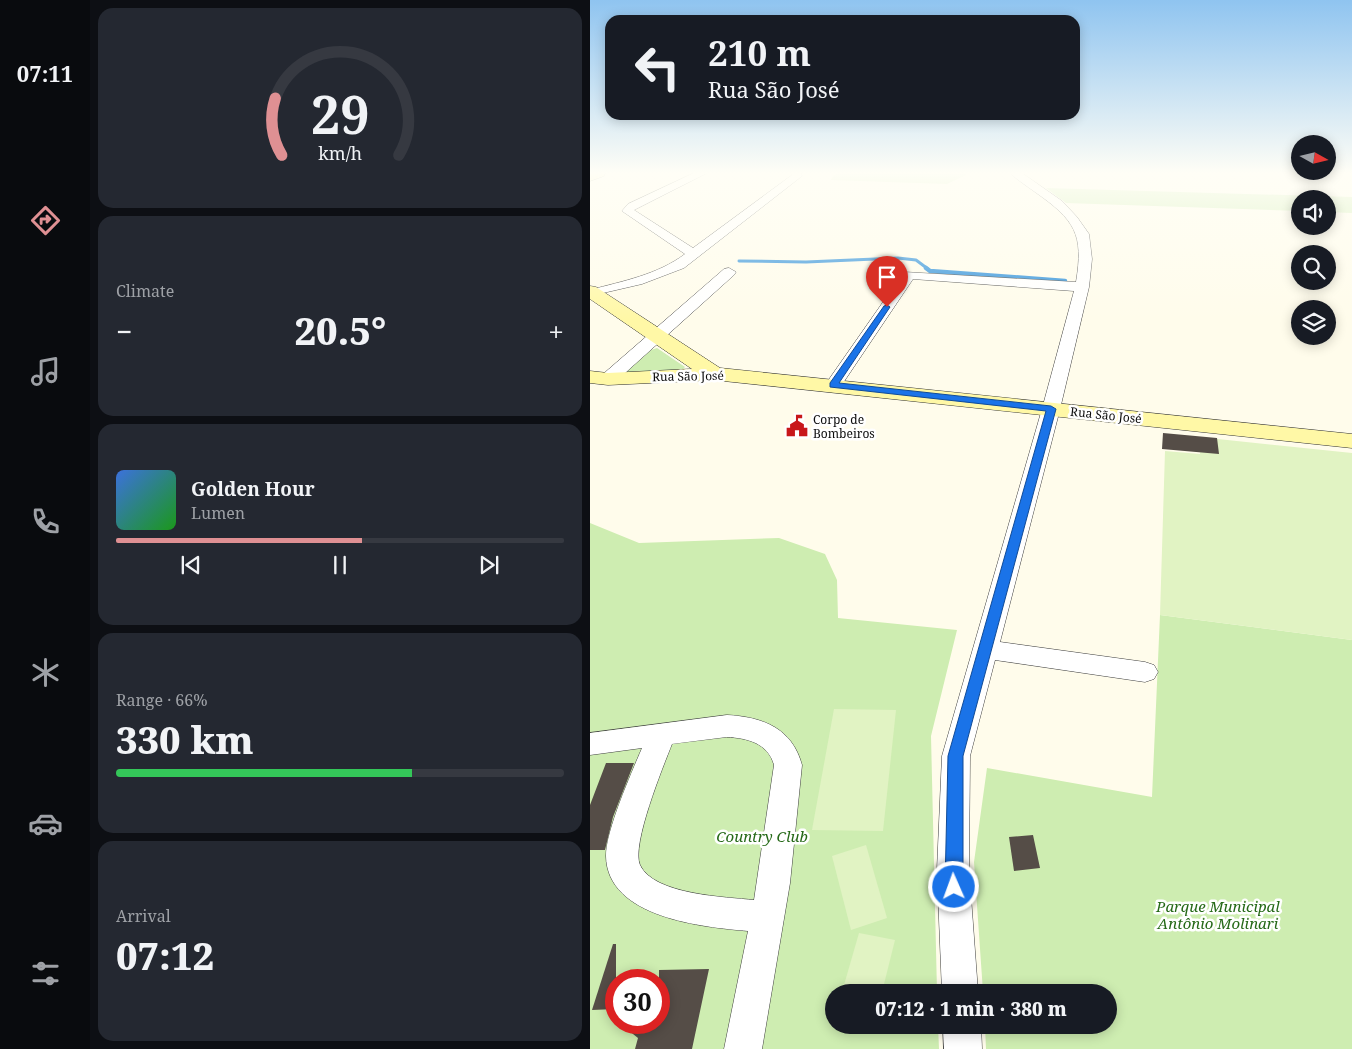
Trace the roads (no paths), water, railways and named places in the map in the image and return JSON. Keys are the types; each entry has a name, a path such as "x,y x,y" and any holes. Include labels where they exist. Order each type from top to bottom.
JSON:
{"street":[{"path":"645,222 693,254"},
{"path":"592,292 664,273 736,222"},
{"path":"960,984 953,870 956,756 1051,409 1082,286 1086,259 1083,234 1075,222"},
{"path":"599,378 656,334 729,272"},
{"path":"833,385 909,275 1082,286"},
{"path":"592,292 714,374"},
{"name":"Rua São José","path":"599,378 714,374 833,385 1352,442"},
{"path":"984,649 1145,672"},
{"path":"590,744 662,734 743,726 754,728 770,738 787,755 788,765 782,832 743,1049"},
{"path":"662,734 632,816 624,846 622,858 632,882 650,896 697,910 768,917"},
{"path":"962,1034 963,1049"}],"waterway":[{"path":"739,261 806,262 898,258 916,260 928,269"},
{"path":"926,268 930,271 1065,281"}],"place":[{"name":"Corpo de Bombeiros","path":"797,426"}],"park label":[{"name":"Country Club","path":"762,836"},
{"name":"Parque Municipal Antônio Molinari","path":"1218,914"}]}
